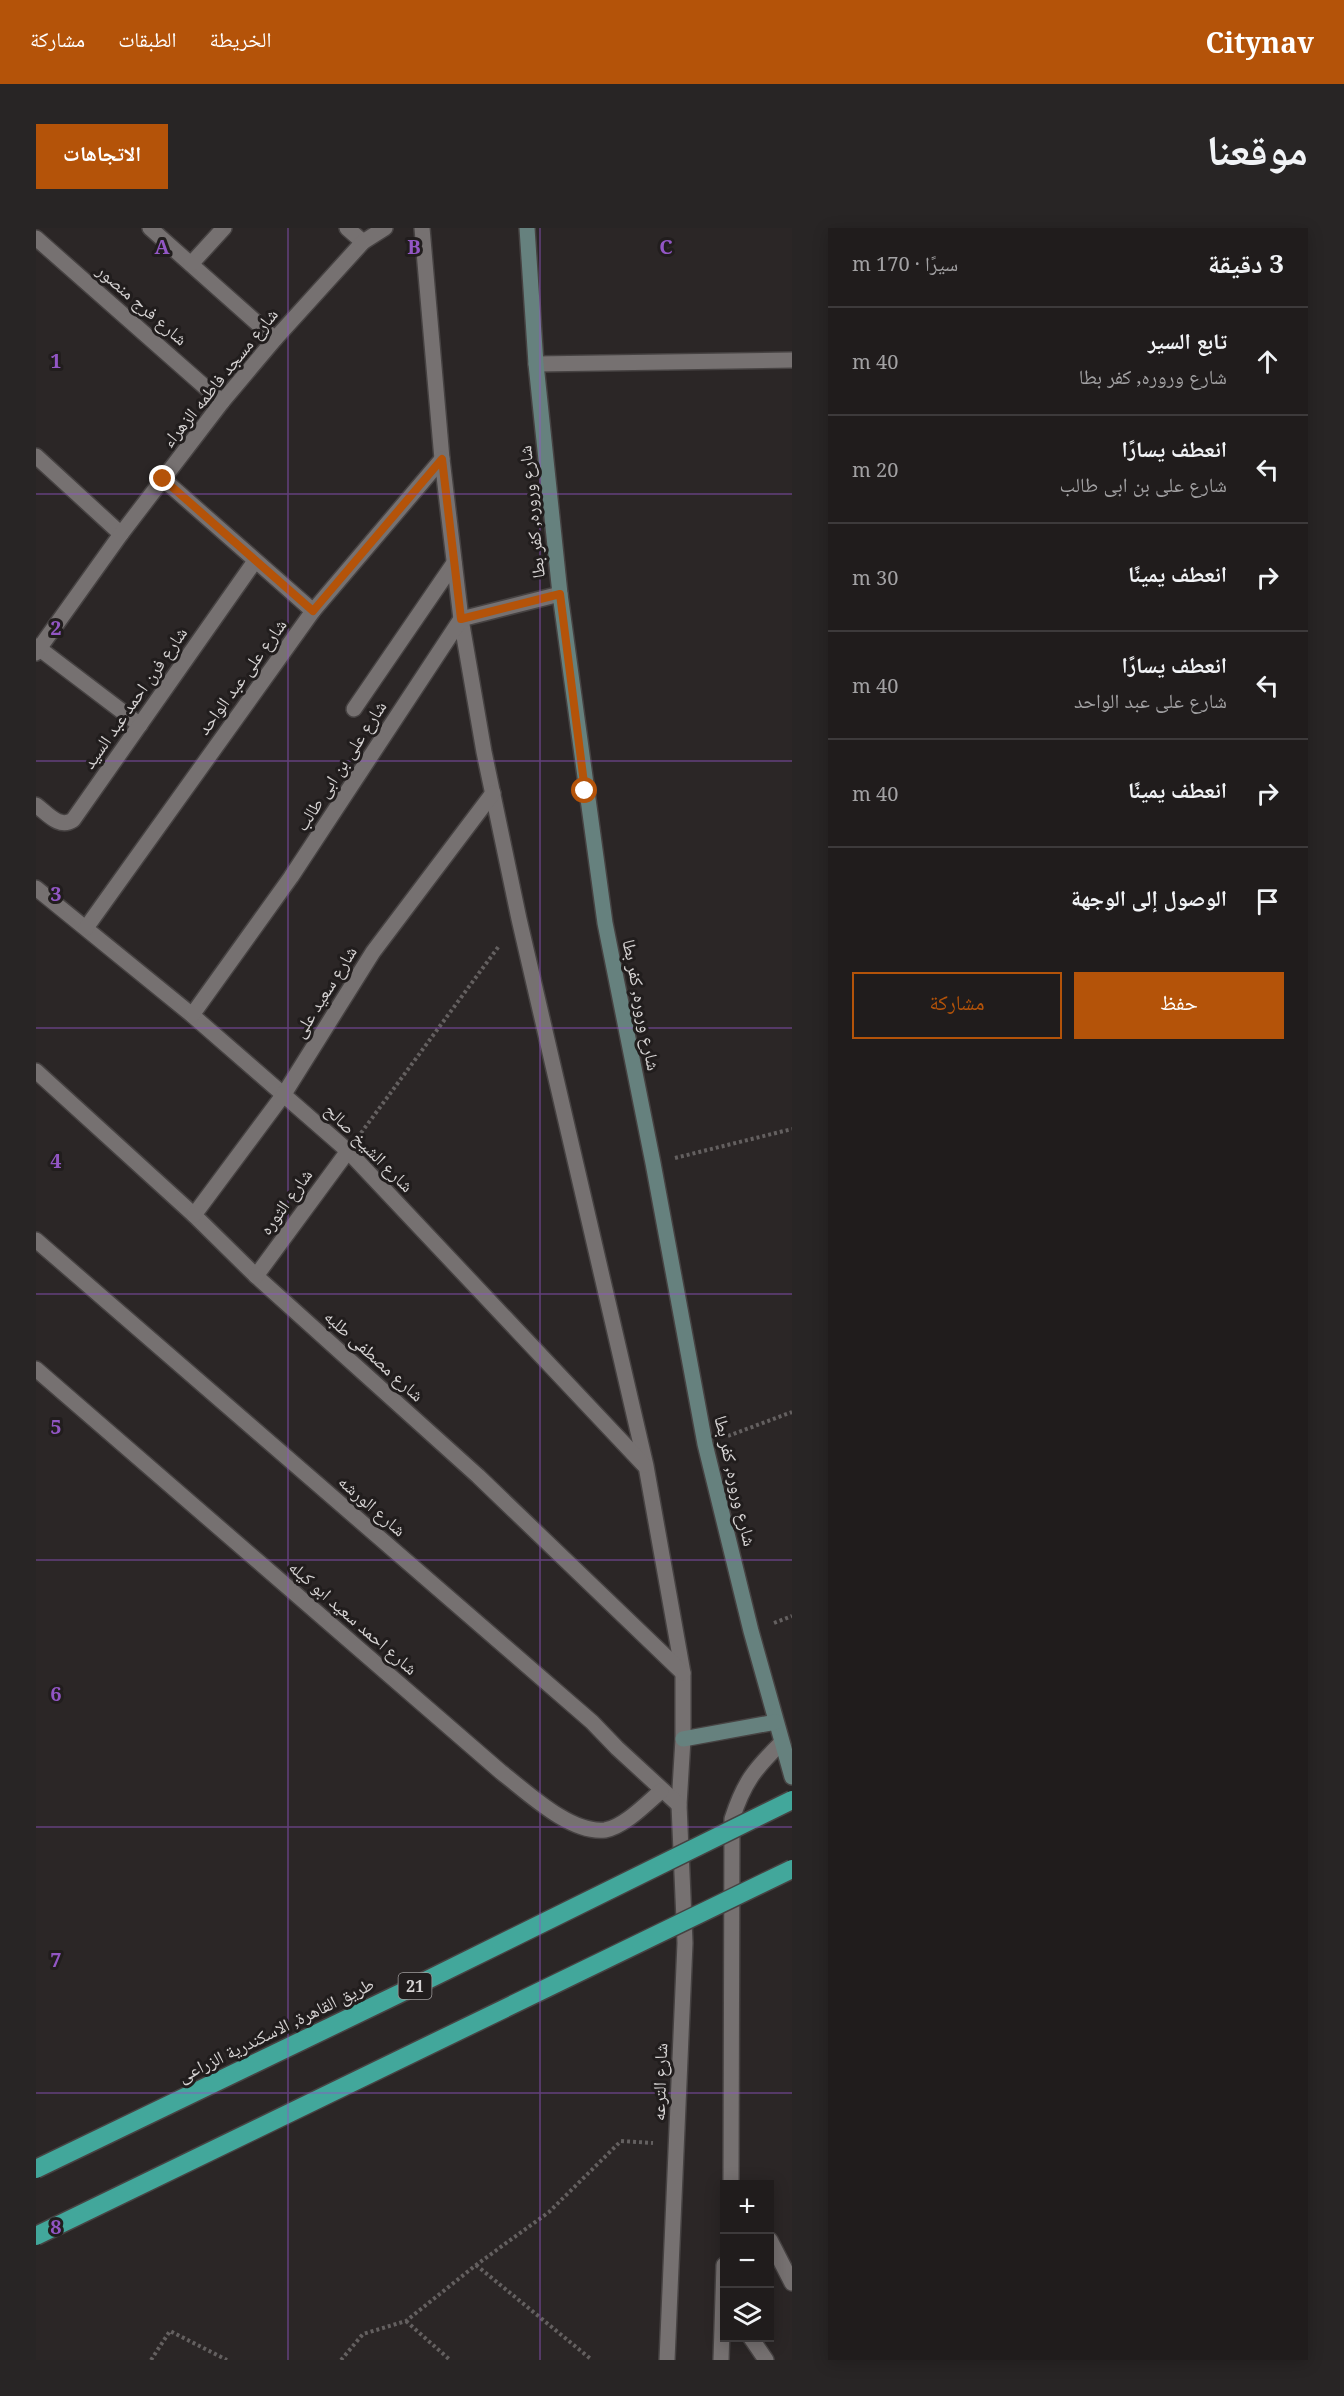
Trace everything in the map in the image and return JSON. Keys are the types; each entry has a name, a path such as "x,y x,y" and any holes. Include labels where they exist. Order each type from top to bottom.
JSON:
{"highway":[{"name":"طريق القاهرة, الاسكندرية الزراعى","path":"36,2169 792,1800"},
{"path":"36,2236 792,1869"}],"street":[{"path":"150,228 275,339"},
{"path":"191,264 224,228"},
{"path":"347,228 363,242"},
{"name":"شارع مسجد فاطمه الزهراء","path":"37,649 222,402 275,339 363,242 385,228"},
{"name":"شارع الترعه","path":"422,228 442,459 454,563 461,619 484,752 519,919 646,1466 683,1673 683,1739 679,1805 685,1943 668,2360"},
{"name":"شارع وروره, كفر بطا","path":"527,228 536,364 560,594 604,923 654,1163 705,1444 792,1777"},
{"name":"شارع فرج منصور","path":"36,238 222,402"},
{"path":"536,364 792,360"},
{"path":"36,456 121,534"},
{"name":"شارع على عبد الواحد","path":"86,928 313,611 442,459"},
{"path":"163,479 313,611"},
{"name":"شارع فرن احمد عبد السيد","path":"36,805 61,824 74,820 255,561"},
{"path":"354,709 454,563"},
{"path":"461,619 560,594"},
{"name":"شارع على بن ابى طالب","path":"192,1015 291,877 461,619"},
{"path":"37,649 140,725"},
{"name":"شارع سعيد على","path":"194,1215 284,1094 373,952 494,793"},
{"name":"شارع الشيخ صالح","path":"36,888 192,1015 348,1151 646,1466"},
{"name":"شارع مصطفى طلبه","path":"36,1071 194,1215 256,1276 478,1476 683,1673"},
{"name":"شارع الثوره","path":"256,1276 348,1151"},
{"name":"شارع الورشه","path":"36,1240 592,1722 679,1805"},
{"name":"شارع احمد سعيد ابو كيله","path":"36,1369 501,1772 549,1809 575,1825 606,1830 631,1818 662,1791"},
{"path":"683,1739 776,1722"},
{"path":"732,2177 732,1819 741,1792 750,1776 782,1743"},
{"path":"774,2249 792,2283"},
{"path":"721,2360 722,2342"},
{"path":"754,2342 766,2360"}],"path":[{"path":"348,1151 519,919"},
{"path":"654,1163 792,1129"},
{"path":"705,1444 792,1412"},
{"path":"341,2360 363,2334 406,2321 476,2265 549,2212 621,2141 677,2145"},
{"path":"476,2265 592,2360"},
{"path":"406,2321 450,2360"},
{"path":"151,2360 170,2331 226,2360"}],"route":[{"path":"163,479 313,611 442,459 461,619 560,594 585,791"}]}
